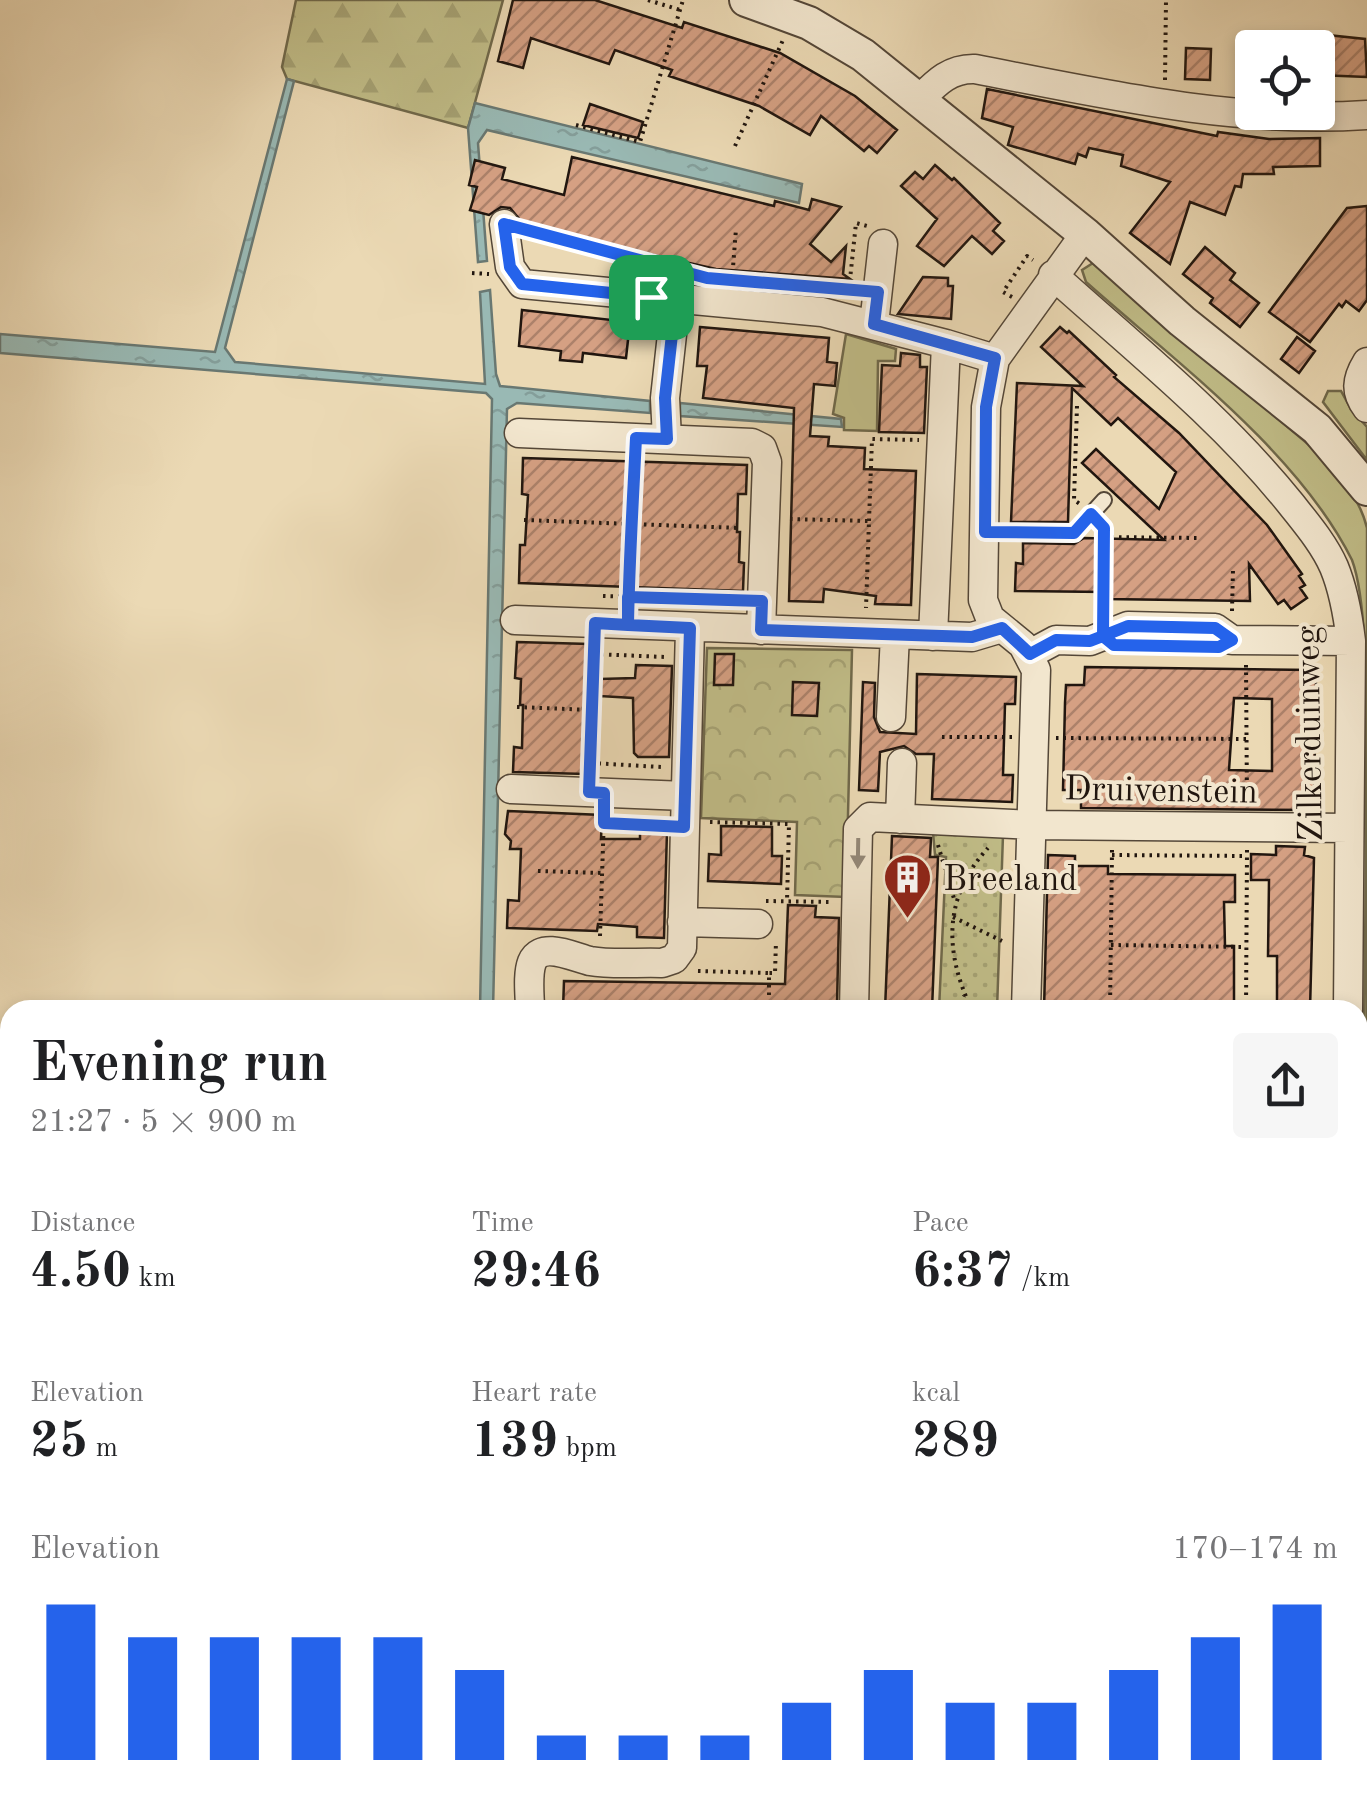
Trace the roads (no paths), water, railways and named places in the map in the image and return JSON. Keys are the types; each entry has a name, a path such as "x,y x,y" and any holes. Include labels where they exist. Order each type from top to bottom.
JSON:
{"street":[{"path":"746,0 793,17 850,46 1085,234 1182,321 1317,429 1367,489"},
{"path":"918,101 939,80 964,68 1239,114 1322,118 1367,115"},
{"path":"504,224 510,267 522,284 822,312 995,358"},
{"path":"1026,1000 1023,824 1034,738 1036,670 1030,654 990,618 983,600 986,407 995,358 1085,234"},
{"path":"874,324 883,244"},
{"name":"Zilkerduinweg","path":"1053,275 1201,408 1285,497 1333,564 1348,615 1350,642 1348,1000"},
{"path":"667,439 665,398 676,298"},
{"path":"933,636 946,344"},
{"path":"1367,362 1358,381 1358,396 1367,408"},
{"path":"519,433 752,443 762,448 767,462 761,630"},
{"path":"515,620 592,610 628,611 690,628 972,637 1002,628"},
{"path":"1030,654 1056,640 1090,641 1128,626 1215,628 1232,640 1350,642"},
{"path":"530,1000 531,963 546,952 574,953 586,960 662,963 674,959 682,948 690,628"},
{"path":"892,717 895,636"},
{"path":"900,818 902,763"},
{"path":"511,789 597,792 685,803"},
{"path":"854,1000 858,830 870,817 1023,824"},
{"name":"Druivenstein","path":"1023,824 1112,841 1349,828"},
{"path":"682,922 767,930"}],"lane":[{"path":"985,532 1074,533 1104,500"}],"water":[{"path":"287,79 294,81 225,348 235,362 485,384 480,292 490,290 500,386 650,401 650,413 517,403 507,409 493,1000 480,1000 492,399 486,393 0,353 0,334 215,352"},
{"path":"475,103 802,184 799,203 487,130 478,143 487,261 478,262 468,128"},
{"path":"680,403 841,419 842,427 680,416"}],"place":[{"name":"Breeland","path":"908,920"}]}
